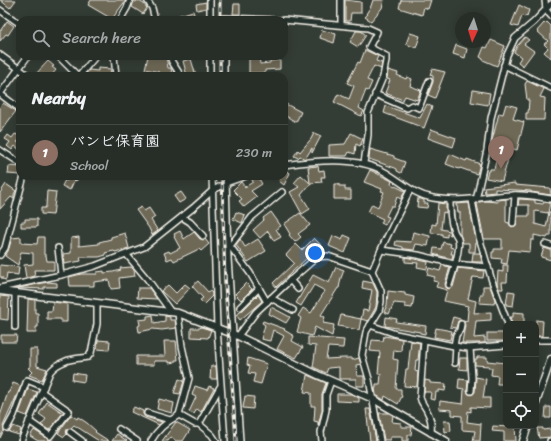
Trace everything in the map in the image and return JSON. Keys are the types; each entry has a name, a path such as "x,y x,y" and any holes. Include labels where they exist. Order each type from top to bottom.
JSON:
{"street":[{"path":"122,16 130,0"},
{"path":"147,0 152,8 154,16"},
{"path":"210,0 210,16"},
{"path":"341,0 341,24"},
{"path":"545,0 546,10 551,16"},
{"path":"507,321 478,237 474,200 487,150 491,118 506,55 515,38 534,22 551,4"},
{"path":"0,10 16,21"},
{"path":"288,20 341,24 368,28 377,32 369,47 386,56 386,61 383,77 368,113 368,135 364,163"},
{"path":"0,55 23,72"},
{"path":"17,72 25,60"},
{"path":"62,60 74,72"},
{"path":"82,72 92,60"},
{"path":"114,60 116,72"},
{"path":"171,60 178,72"},
{"path":"210,60 210,72"},
{"path":"224,60 224,72"},
{"path":"504,65 551,88"},
{"path":"16,73 0,94 16,106"},
{"path":"375,94 407,108 412,105 419,108 429,81"},
{"path":"0,150 16,160"},
{"path":"288,165 323,161 364,163 383,171 410,190 432,198 474,200 515,195 536,196 551,199"},
{"path":"0,255 5,248 23,180"},
{"path":"212,180 217,326 225,441"},
{"path":"0,288 96,266 127,255 144,247 183,218 212,191 235,180"},
{"path":"226,183 240,441"},
{"path":"372,271 410,190"},
{"path":"267,302 230,246 252,217 282,192"},
{"path":"513,223 515,195"},
{"path":"448,285 453,273 459,247 458,239 450,218 450,200"},
{"path":"183,218 190,222 203,236"},
{"path":"544,244 551,246"},
{"path":"58,248 61,275"},
{"path":"381,250 418,255 454,264 488,267"},
{"path":"127,255 148,280 171,312"},
{"path":"235,335 256,312 317,257 328,256 372,271 381,290 381,302 379,311 366,332 362,355 369,379 380,441"},
{"path":"290,280 298,288"},
{"path":"240,307 259,288"},
{"path":"0,291 178,313 217,326 373,400 446,441"},
{"path":"15,293 15,327"},
{"path":"271,298 293,310"},
{"path":"21,441 53,368 74,358 88,357 91,353 97,324 97,304"},
{"path":"151,441 170,420 180,415 190,378 182,346 178,313"},
{"path":"455,363 456,335 460,330 461,324"},
{"path":"370,325 396,334 455,346 470,348 503,345"},
{"path":"424,340 420,402 430,415 432,422 431,433"},
{"path":"539,340 551,340"},
{"path":"470,348 472,378 471,391"},
{"path":"539,394 551,359"},
{"path":"7,428 14,415 27,380 43,389 69,411 50,436 29,421"},
{"path":"322,441 321,432 326,410 326,395 331,381"},
{"path":"199,424 220,386"},
{"path":"147,412 170,420"},
{"path":"180,415 195,424 199,424 212,435 216,441"},
{"path":"119,429 137,441"},
{"path":"524,441 527,429"},
{"path":"70,432 82,441"}],"building":[{"path":"0,0 16,0 10,8"},
{"path":"91,0 126,0 114,16 107,16 88,5"},
{"path":"137,0 144,4 147,8 143,14 132,7 134,1 136,2"},
{"path":"345,0 361,2 361,13 351,13 350,21 345,21"},
{"path":"373,0 384,0 382,8 371,21 365,17 368,14 366,14"},
{"path":"401,0 431,0 428,9 424,7 422,15 399,8"},
{"path":"206,2 206,8 197,10 196,4"},
{"path":"234,4 240,4 240,14 233,14"},
{"path":"519,5 529,10 527,16 522,16 518,27 511,25"},
{"path":"193,11 194,16 176,16"},
{"path":"7,21 14,26 8,35 6,34 0,41 0,31"},
{"path":"547,22 551,26 551,58 544,52 548,48 544,44 548,41 537,31 544,23 545,24"},
{"path":"322,30 336,34 334,43 320,38"},
{"path":"356,31 361,31 366,35 358,47 350,42"},
{"path":"410,33 420,36 416,48 406,44"},
{"path":"525,37 529,40 524,44 534,51 523,66 518,62 521,57 514,52"},
{"path":"491,40 505,46 497,66 483,60 480,57 484,48 491,48"},
{"path":"455,48 467,49 465,58 453,54"},
{"path":"365,50 378,56 376,61 382,63 381,69 374,66 367,80 372,82 368,91 366,90 359,108 364,111 361,116 334,102 338,94 349,99 354,86 347,83 358,62 360,63"},
{"path":"147,60 167,60 168,68 171,68 172,72 159,72 145,69"},
{"path":"191,60 195,72 186,72 183,61"},
{"path":"249,60 260,60 260,64 280,60 280,69 265,70 265,72 249,72"},
{"path":"48,61 56,70 54,72 38,72"},
{"path":"98,68 111,69 111,72 87,72 89,70 98,71"},
{"path":"432,69 445,72 435,98 428,95 433,82 433,76 430,75"},
{"path":"388,70 398,73 397,75 406,79 407,77 412,79 410,86 421,90 417,100 405,96 403,100 385,93 390,80 387,79"},
{"path":"527,81 544,89 540,97 545,98 544,120 526,120 529,100 527,100 525,84"},
{"path":"473,90 490,93 488,105 471,102"},
{"path":"3,103 16,111 0,132 0,107"},
{"path":"427,104 432,107 424,128 384,113 386,106 420,118"},
{"path":"506,104 517,107 513,119 524,122 517,150 493,143 492,141 499,113 503,114"},
{"path":"288,105 301,112 296,122 288,117"},
{"path":"431,129 456,138 453,147 428,138"},
{"path":"314,133 321,136 312,153 312,148 305,159 300,156 298,158 294,156 298,150 300,152"},
{"path":"351,133 363,139 360,146 356,144 355,154 349,152 347,156 329,156 329,145 345,144"},
{"path":"15,134 16,147 15,146 12,150 7,146 10,142 5,139 8,135 12,138"},
{"path":"370,149 394,156 394,158 405,162 401,173 395,168 369,159"},
{"path":"450,154 466,161 467,159 480,164 477,174 446,164"},
{"path":"497,157 508,159 502,181 486,178 488,171 490,171 490,169 494,169"},
{"path":"9,166 16,167 16,175 8,174"},
{"path":"318,166 319,171 324,170 325,177 321,177 322,182 311,183 301,195 310,209 302,214 290,192 299,187 294,183 301,175 310,183 308,167"},
{"path":"370,170 392,181 391,184 405,191 401,199 397,197 394,206 391,206 386,216 389,217 385,225 381,223 383,219 368,212 372,204 378,207 384,192 381,191 382,189 364,182"},
{"path":"65,180 74,181 70,190 62,186"},
{"path":"252,180 260,180 262,184 251,191 257,197 244,207 239,201 242,199 233,190 241,182 245,187 253,182"},
{"path":"280,180 286,180 284,185"},
{"path":"515,183 515,185 550,188 551,195 531,191 495,189 495,192 485,193 484,187"},
{"path":"6,184 16,191 14,194 14,199 11,197 0,209 0,193"},
{"path":"334,184 345,186 345,190 351,190 351,199 334,199"},
{"path":"47,191 56,192 53,215 41,214 41,208 45,208 46,206"},
{"path":"181,192 186,199 179,203 174,196"},
{"path":"418,198 424,200 424,203 428,203 427,208 417,207"},
{"path":"506,199 506,222 512,227 516,225 518,216 529,216 529,205 518,205 519,199 535,200 535,203 550,203 548,213 535,211 535,224 546,227 549,212 551,212 551,236 548,236 547,238 534,235 534,240 531,240 530,252 509,250 507,264 501,263 502,259 492,258 492,252 494,252 494,249 502,249 502,239 484,239 477,204 479,202 498,202 498,200"},
{"path":"438,203 446,204 446,213 443,212 441,229 450,231 451,235 447,234 447,237 442,236 442,234 431,233 432,224 436,225"},
{"path":"469,203 476,241 475,252 469,252 469,243 463,243 460,234 460,212 458,212 456,206 456,204"},
{"path":"141,207 144,211 149,208 155,217 151,220 158,231 152,235 149,228 136,210"},
{"path":"236,212 245,215 242,223 233,219"},
{"path":"271,212 281,226 276,229 281,237 274,241 268,231 260,238 253,230 264,220 263,218"},
{"path":"300,213 310,225 298,234 301,237 295,242 289,235 290,234 284,224"},
{"path":"25,219 37,219 37,227 21,227 21,222 25,222"},
{"path":"180,231 184,239 194,232 200,239 205,239 209,244 201,251 199,249 174,261 172,258 167,260 164,253 169,251 170,253 180,248 174,234"},
{"path":"413,232 430,236 428,246 416,244 414,250 403,249 403,247 395,245 396,241 411,242"},
{"path":"125,233 129,248 105,253 106,255 99,257 80,257 81,261 64,264 63,254 71,253 71,238 79,237 79,246 99,244 99,242"},
{"path":"344,235 351,238 345,253 329,246 333,236 342,240"},
{"path":"21,237 21,243 37,244 38,237 44,237 44,255 46,255 47,261 54,261 54,270 34,270 35,276 26,278 24,265 33,264 33,253 21,252 18,265 5,256 12,238"},
{"path":"314,238 321,245 276,287 273,283 294,263 286,255 296,244 302,250"},
{"path":"240,239 245,247 258,239 266,251 248,262 236,245"},
{"path":"443,242 451,244 450,247 453,248 451,254 453,254 452,259 433,254 434,248 441,249"},
{"path":"544,248 551,250 551,260 541,257"},
{"path":"473,253 480,253 482,262 472,262"},
{"path":"405,257 428,262 427,269 417,267 418,263 405,262"},
{"path":"0,265 19,267 18,275 7,273 6,280 2,279 2,277 0,277"},
{"path":"442,265 450,267 445,284 448,289 453,287 458,268 484,271 483,278 473,277 468,299 476,301 474,313 491,312 491,320 476,321 474,338 485,337 485,343 462,343 465,325 463,321 458,321 456,328 450,327 453,317 467,321 468,306 444,301 447,290 436,287 438,282 433,281 435,277 427,275 429,268 440,271"},
{"path":"503,265 508,265 507,282 502,282 503,289 499,289 497,284 498,271 503,272"},
{"path":"131,267 134,270 135,276 119,278 120,288 111,289 109,280 94,282 94,286 70,286 69,277 81,274 97,274 97,272 104,271 104,273 113,272 121,270 120,268"},
{"path":"336,267 344,270 339,288 321,315 325,317 323,323 334,325 332,336 315,327 312,336 297,332 301,318 298,316 303,308 311,313 325,291 314,285 301,306 296,303 302,293 313,275 329,283"},
{"path":"198,281 208,292 210,291 212,293 212,296 204,304 200,300 203,298 192,286"},
{"path":"363,281 373,283 377,292 376,307 368,321 361,319 363,310 368,311 372,290 362,288"},
{"path":"48,282 57,283 57,287 44,287 44,289 18,288"},
{"path":"246,283 252,289 241,300 235,294"},
{"path":"185,284 190,288 175,304 161,291 168,285 176,293"},
{"path":"483,286 490,286 495,300 494,304 479,303 480,295 483,295"},
{"path":"138,288 149,288 157,299 137,298"},
{"path":"388,291 405,293 405,295 414,297 412,308 405,307 405,304 394,303 389,314 384,312 387,305"},
{"path":"508,291 515,292 513,306 506,305"},
{"path":"258,295 262,301 240,320 236,315"},
{"path":"0,296 9,297 8,320 0,319"},
{"path":"28,299 35,300 35,313 38,313 38,327 36,327 36,333 27,333"},
{"path":"53,302 67,304 67,322 61,322 61,319 47,319 47,311 52,311"},
{"path":"271,307 290,317 286,323 269,314"},
{"path":"513,312 524,313 524,321 511,321 510,317 513,317"},
{"path":"153,315 154,323 165,321 165,316 170,317 170,320 175,320 176,328 162,330 153,329 139,332 139,320 147,319 147,316"},
{"path":"341,315 361,319 359,330 338,326"},
{"path":"386,317 397,319 396,322 426,326 425,334 385,326"},
{"path":"536,320 543,321 542,336 539,336 539,321"},
{"path":"263,321 285,329 284,330 294,336 292,341 303,347 296,358 277,349 284,336 273,330 270,341 261,339 265,325 262,323"},
{"path":"201,327 211,330 208,338 191,337 191,328"},
{"path":"436,328 452,331 450,340 434,337"},
{"path":"487,333 503,333 503,341 487,341"},
{"path":"1,335 17,335 16,342 1,342"},
{"path":"384,336 402,339 401,351 394,350 393,359 398,360 396,389 401,389 402,396 398,404 385,396 384,400 376,395 375,388 376,384 380,384 381,374 378,374 380,352 370,351 372,340 383,341"},
{"path":"308,337 344,340 343,348 328,347 326,359 352,358 352,360 359,358 361,364 356,365 357,376 364,376 364,386 356,386 356,379 339,379 339,367 328,368 326,373 313,367 316,346 308,345"},
{"path":"98,340 110,341 109,350 97,349"},
{"path":"164,341 176,341 178,360 169,363 169,361 154,361 154,365 136,365 136,356 165,356"},
{"path":"411,341 420,343 415,371 418,372 417,387 404,386 406,369 408,369"},
{"path":"30,349 37,349 37,366 47,369 42,380 29,375 32,372 28,368 30,367"},
{"path":"477,357 487,357 487,361 503,363 503,384 497,384 498,376 491,375 492,368 488,368 489,366 475,365 475,359 477,359"},
{"path":"248,358 267,364 261,384 253,382 255,374 248,373 250,366 247,365"},
{"path":"460,358 467,358 467,370 459,369"},
{"path":"211,366 216,366 217,379 210,379"},
{"path":"73,373 85,375 84,382 72,380"},
{"path":"307,375 326,383 322,394 322,410 318,426 318,422 314,421 315,406 311,406 311,393 304,392"},
{"path":"476,377 486,379 483,398 490,398 490,408 471,407 471,412 468,411 467,422 481,424 480,441 473,441 475,431 462,430 462,416 452,415 452,410 439,409 440,401 463,404 464,389 458,388 459,379 468,380 467,392 471,395 475,392"},
{"path":"179,379 184,381 180,394 174,393"},
{"path":"425,380 430,381 430,383 446,384 445,391 439,390 439,392 436,392 435,400 430,399 431,392 424,392"},
{"path":"13,383 21,386 3,426 4,430 0,438 0,416 8,392"},
{"path":"195,386 207,390 209,386 214,388 201,412 197,409 194,414 189,412 196,397 192,395"},
{"path":"28,389 37,392 27,416 19,413"},
{"path":"337,394 351,394 359,398 359,402 337,401"},
{"path":"245,396 254,397 253,409 243,408"},
{"path":"159,399 174,403 172,413 157,409"},
{"path":"47,402 63,413 49,430 41,425 46,419 39,414"},
{"path":"134,407 143,411 145,417 162,422 159,425 131,412"},
{"path":"546,407 551,407 551,418 545,418"},
{"path":"366,409 370,409 376,441 370,441"},
{"path":"379,413 389,413 393,415 392,422 401,423 401,427 412,427 411,435 408,435 408,441 402,441 402,437 390,437 390,440 384,440"},
{"path":"71,415 77,419 78,417 87,423 96,431 95,432 109,441 99,441 74,425 67,429 67,434 64,437 58,433"},
{"path":"444,421 450,421 451,431 445,432"},
{"path":"176,422 190,430 183,441 176,441 171,437 168,441 162,441"},
{"path":"13,426 21,429 19,435 9,432"},
{"path":"493,426 503,427 503,429 515,429 516,441 504,441 504,432 492,431"},
{"path":"537,429 551,429 551,437 539,438"},
{"path":"34,430 54,441 38,441 30,436"},
{"path":"117,434 127,441 112,441"}],"railway":[{"path":"220,0 220,16"},
{"path":"220,60 220,72"},
{"path":"222,180 225,286 236,441"}],"place":[{"name":"バンビ保育園","path":"501,169"}]}
